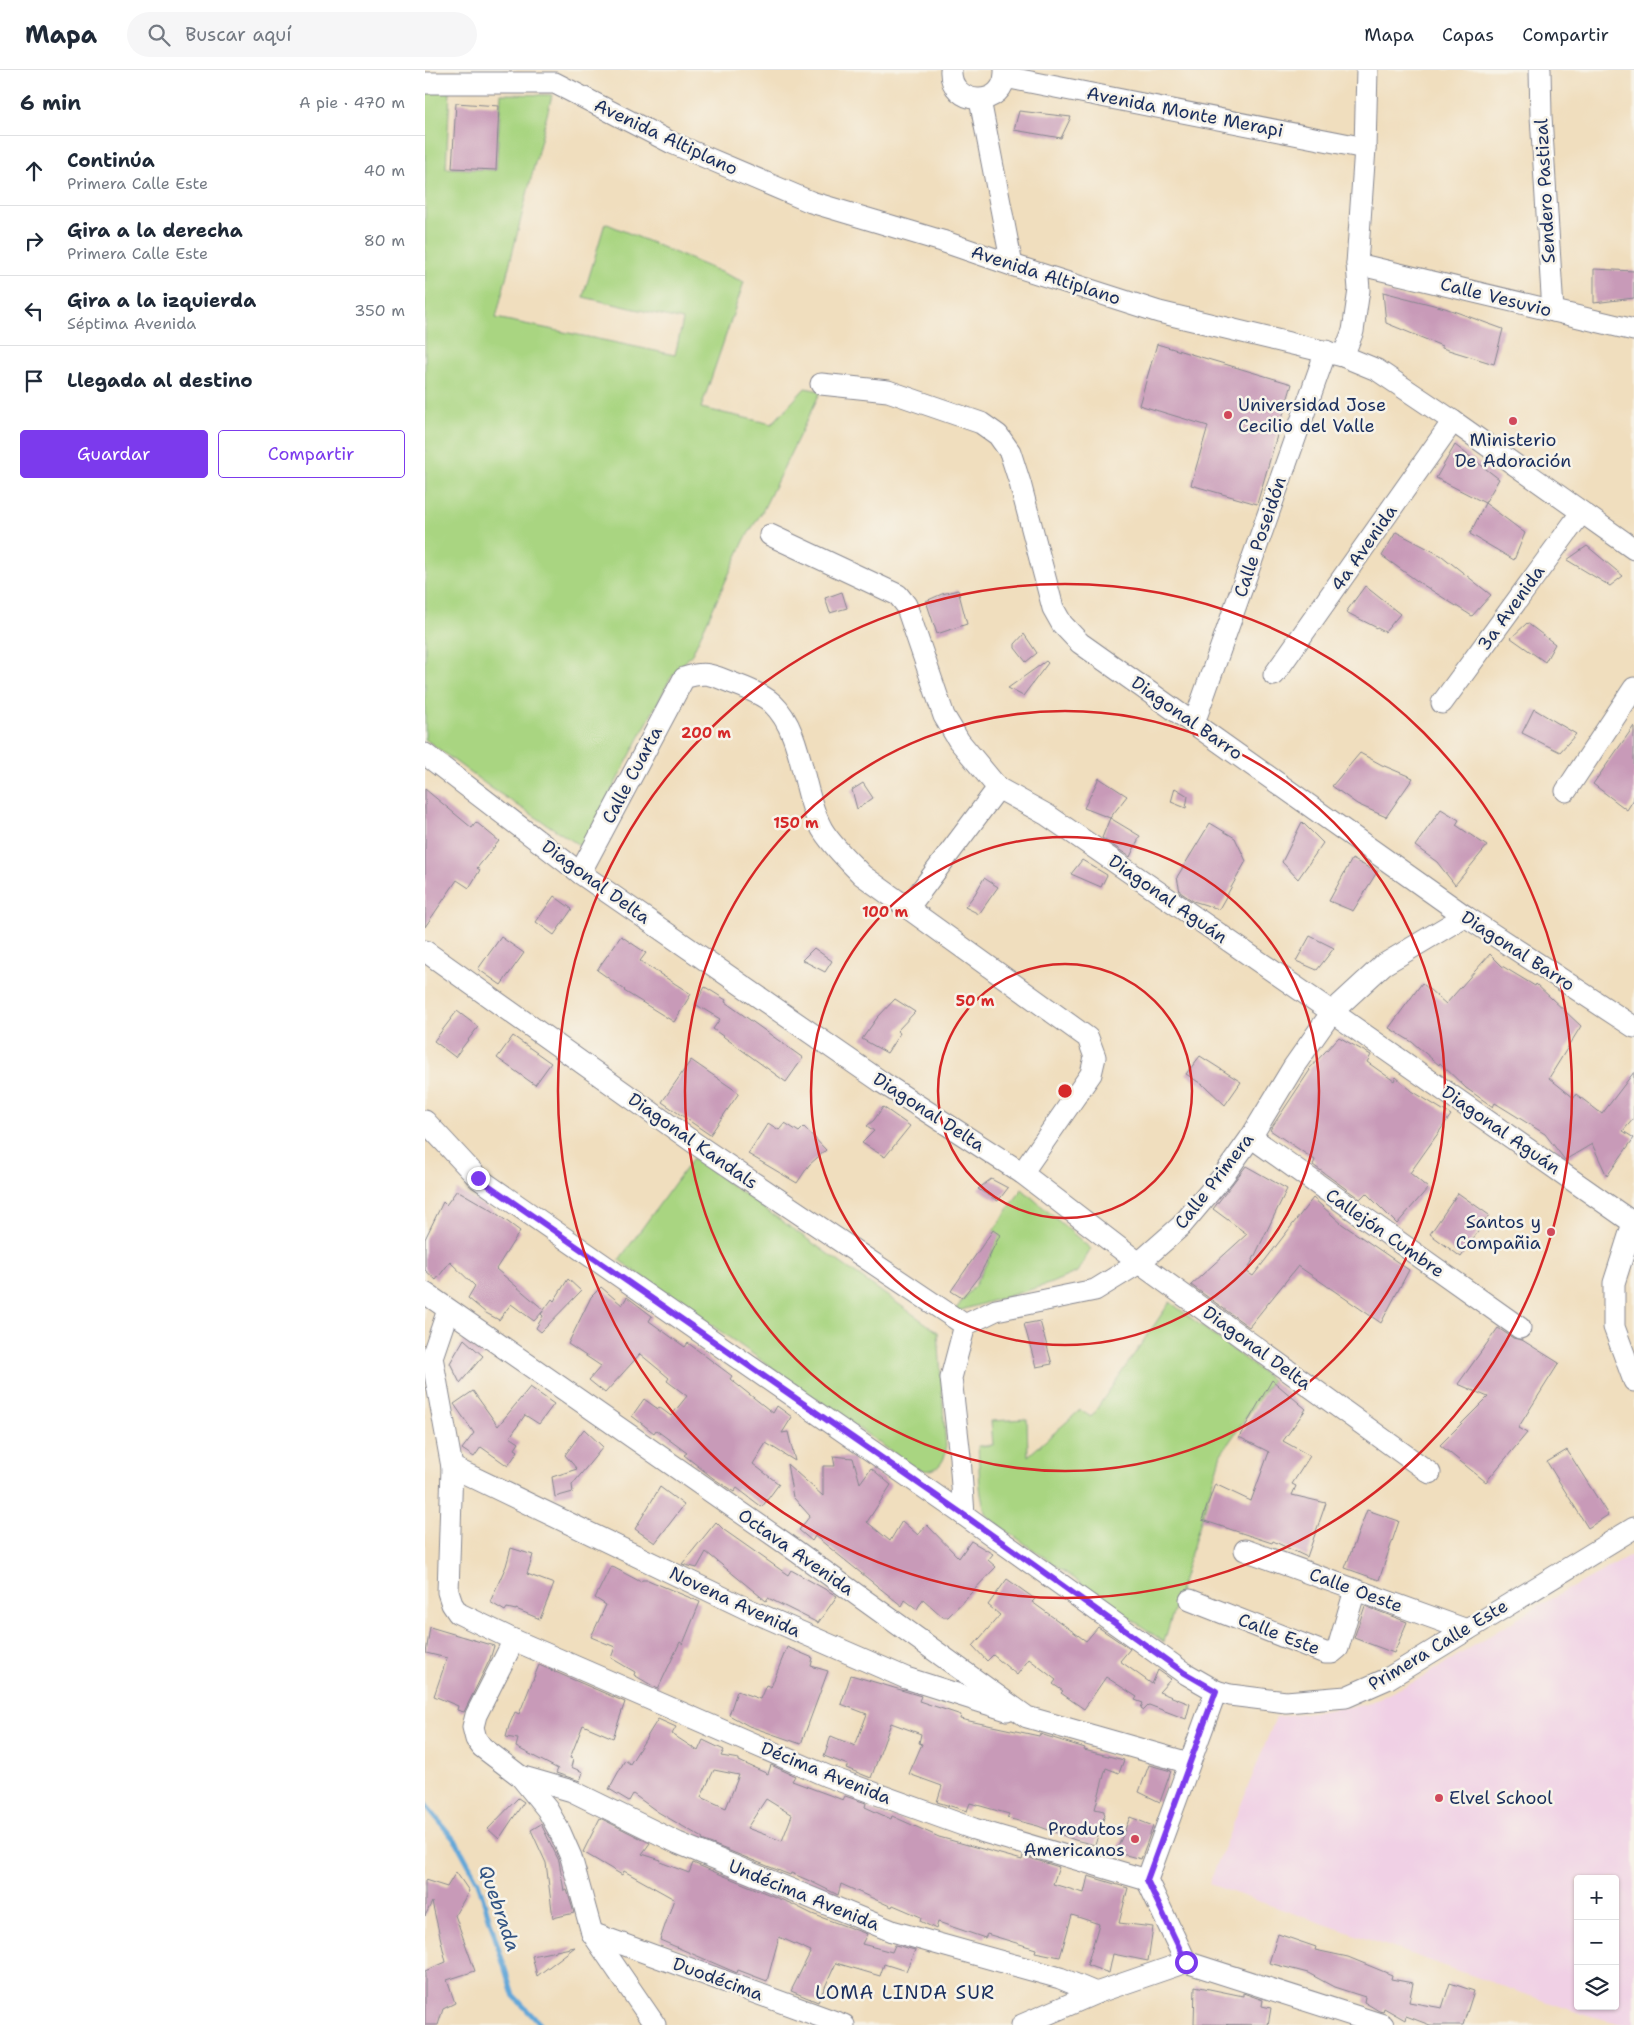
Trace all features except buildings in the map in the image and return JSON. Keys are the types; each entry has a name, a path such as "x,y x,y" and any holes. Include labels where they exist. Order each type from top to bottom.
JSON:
{"street":[{"path":"951,70 954,85 961,93 970,98 980,100 997,93 1002,86 1005,74"},
{"name":"Calle Poseidón","path":"1195,723 1335,354 1353,331 1359,290 1357,264 1365,148 1367,70"},
{"name":"Sendero Pastizal","path":"1540,70 1541,126 1553,311"},
{"name":"Avenida Monte Merapi","path":"1005,74 1365,148"},
{"name":"Avenida Altiplano","path":"425,83 558,77 672,143 811,202 942,241 1159,312 1335,354 1377,370 1453,421 1634,549"},
{"path":"980,100 1012,265"},
{"name":"Calle Vesuvio","path":"1357,264 1634,330"},
{"name":"Diagonal Barro","path":"821,384 888,391 981,423 998,435 1010,452 1020,483 1034,530 1053,608 1062,624 1080,643 1465,916 1634,1027"},
{"name":"4a Avenida","path":"1274,675 1453,421"},
{"name":"3a Avenida","path":"1442,703 1581,513"},
{"name":"Diagonal Aguán","path":"770,535 898,595 906,604 944,716 959,741 998,788 1047,815 1633,1221"},
{"name":"Calle Cuarta","path":"580,873 684,678 701,672 739,685 771,703 786,721 795,744 806,787 823,829 837,850 862,874 908,908"},
{"path":"1566,791 1634,688"},
{"name":"Diagonal Delta","path":"425,754 580,873 883,1083 1022,1173 1139,1262 1430,1473"},
{"path":"998,788 908,908 1089,1038 1095,1057 1091,1074 1022,1173"},
{"name":"Calle Primera","path":"965,1325 996,1310 1095,1290 1139,1262 1181,1226 1224,1175 1251,1137 1294,1066 1332,1012 1383,965 1465,916"},
{"name":"Diagonal Kandals","path":"425,951 696,1144 965,1325"},
{"name":"Primera Calle Este","path":"425,1121 478,1178 964,1515 1183,1672 1216,1691 1230,1695 1286,1702 1346,1697 1387,1679 1634,1528"},
{"name":"Callejón Cumbre","path":"1251,1137 1520,1328"},
{"path":"1633,1221 1614,1283 1613,1327 1634,1381"},
{"name":"Octava Avenida","path":"425,1293 781,1540 1027,1717 1189,1764"},
{"name":"Décima Avenida","path":"448,1310 432,1357 452,1467 448,1592 452,1604 458,1613 514,1640 827,1776 974,1829 1147,1880"},
{"path":"964,1515 951,1378 965,1325"},
{"name":"Novena Avenida","path":"452,1467 754,1612 906,1678 1027,1717"},
{"name":"Calle Oeste","path":"1245,1550 1467,1630"},
{"name":"Calle Este","path":"1190,1600 1325,1653 1332,1653 1338,1648 1355,1590"},
{"path":"514,1640 476,1715 473,1727 476,1739 482,1747 519,1776 547,1809 561,1832 571,1857 592,1933 655,2025"},
{"path":"1186,1962 1147,1880 1216,1691"},
{"name":"Undécima Avenida","path":"519,1776 572,1791 678,1843 892,1931 1060,1978 1096,1993"},
{"name":"Duodécima","path":"592,1933 844,2025"},
{"path":"1022,2025 1096,1993 1186,1962 1383,2025"}],"shaded area":[{"name":"Elvel School","path":"1634,1554 1634,2025 1622,2025 1591,2017 1209,1884 1276,1717 1364,1705 1420,1679 1536,1607"}],"green space":[{"path":"425,91 450,91 446,168 496,170 501,94 552,95 496,318 675,355 683,320 583,297 605,223 744,282 701,408 772,424 805,388 821,391 762,512 745,539 692,654 670,679 582,847 491,788 425,739"},
{"path":"693,1158 938,1332 946,1449 945,1456 939,1466 935,1469 924,1470 912,1466 619,1260"},
{"path":"1022,1189 1091,1249 1077,1272 1049,1284 958,1311 955,1310 975,1285 993,1251 983,1246"},
{"path":"1170,1302 1272,1380 1221,1454 1164,1642 990,1519 981,1494 978,1446 993,1445 991,1421 1027,1419 1028,1456 1080,1410 1091,1417"}],"waterway":[{"name":"Quebrada","path":"425,1804 457,1843 478,1882 513,1995 541,2025"}],"place":[{"name":"Universidad Jose Cecilio del Valle","path":"1228,415"},
{"name":"Ministerio De Adoración","path":"1513,421"},
{"name":"Santos y Compañia","path":"1551,1232"},
{"name":"Elvel School","path":"1439,1798"},
{"name":"Produtos Americanos","path":"1135,1839"}],"district":[{"name":"LOMA LINDA SUR","path":"905,1992"}],"route":[{"path":"478,1178 964,1515 1183,1672 1216,1691 1147,1880 1186,1962"}]}
